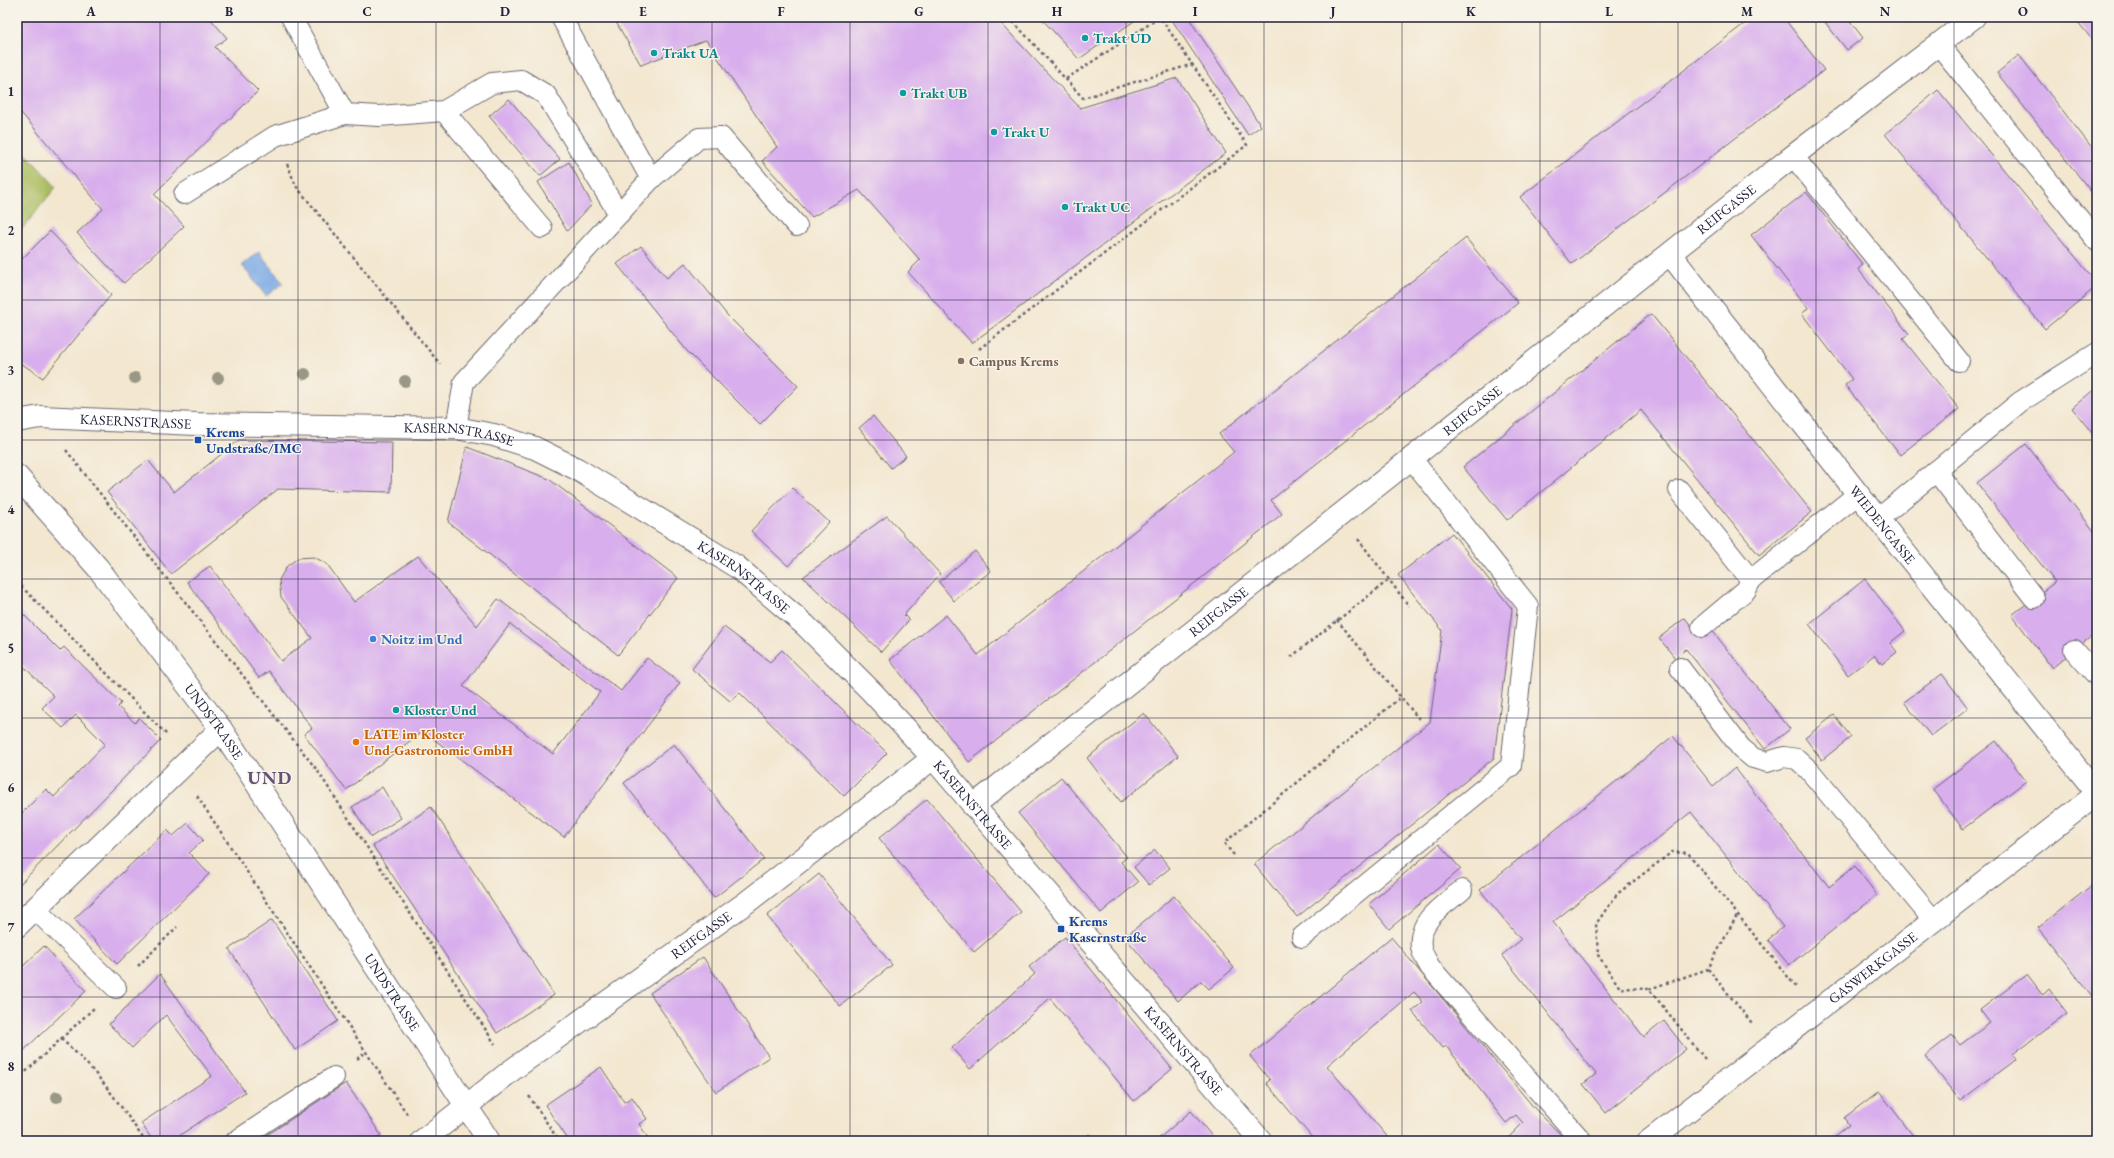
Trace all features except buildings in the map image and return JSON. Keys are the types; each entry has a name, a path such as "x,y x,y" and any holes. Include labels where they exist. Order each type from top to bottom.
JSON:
{"street":[{"name":"REIFGASSE","path":"973,806 1793,156 1974,17"},
{"name":"WIEDENGASSE","path":"1670,254 1858,494 2097,794"},
{"name":"KASERNSTRASSE","path":"17,422 40,417 196,424 456,428 494,435 534,448 577,469 737,567 810,631 872,692 933,758 1261,1141"},
{"name":"UNDSTRASSE","path":"17,476 98,568 221,729 489,1141"},
{"path":"17,926 221,729"},
{"name":"REIFGASSE","path":"423,1140 512,1070 748,902 933,758"},
{"name":"GASWERKGASSE","path":"1649,1141 1934,922 2097,794"}],"lane":[{"path":"292,17 345,114"},
{"path":"561,17 651,179"},
{"path":"1939,45 2097,241"},
{"path":"184,194 275,136 345,114 379,116 444,111 492,83 521,80 546,95 620,214"},
{"path":"444,111 542,228"},
{"path":"456,428 464,382 504,335 620,214 651,179 699,138 722,137 797,226"},
{"path":"1793,156 1959,361"},
{"path":"1878,519 2020,402 2097,353"},
{"path":"1302,937 1511,766 1528,606 1411,458"},
{"path":"1936,471 2034,598"},
{"path":"1679,490 1751,580"},
{"path":"1702,627 1746,590 1751,580 1858,494"},
{"path":"2074,650 2097,676"},
{"path":"1680,668 1742,748 1753,758 1767,762 1784,757 1796,759 1809,770 1934,922"},
{"path":"1462,890 1430,916 1422,930 1421,948 1430,967 1582,1141"},
{"path":"35,909 116,988"},
{"path":"236,1141 334,1077"}],"path":[{"path":"1009,17 1083,98 1193,64"},
{"path":"978,349 1248,145 1160,17 1066,79"},
{"path":"275,136 296,186 439,363 464,382"},
{"path":"62,445 317,770 559,1141"},
{"path":"1340,515 1409,606"},
{"path":"1291,657 1390,579"},
{"path":"17,582 168,734 180,769 423,1140"},
{"path":"1338,620 1419,719"},
{"path":"1234,855 1224,843 1401,697"},
{"path":"1737,915 1708,969 1649,989 1620,988 1598,955 1596,924 1617,894 1672,852 1688,853 1800,991"},
{"path":"1708,969 1755,1027"},
{"path":"1649,989 1708,1064"},
{"path":"61,1039 85,1060 100,1078 145,1141"}],"green space":[{"path":"17,144 56,187 17,235"}],"water":[{"path":"259,252 283,283 266,296 242,265"}],"place":[{"name":"Trakt UD","path":"1085,38"},
{"name":"Trakt UA","path":"654,53"},
{"name":"Trakt UB","path":"903,93"},
{"name":"Trakt U","path":"994,132"},
{"name":"Trakt UC","path":"1065,207"},
{"name":"Campus Krems","path":"961,361"},
{"name":"Krems Undstraße/IMC","path":"198,440"},
{"name":"Noitz im Und","path":"373,639"},
{"name":"Kloster Und","path":"396,710"},
{"name":"LATE im Kloster Und-Gastronomie GmbH","path":"356,742"},
{"name":"Krems Kasernstraße","path":"1061,929"}],"district":[{"name":"UND","path":"270,778"}]}
